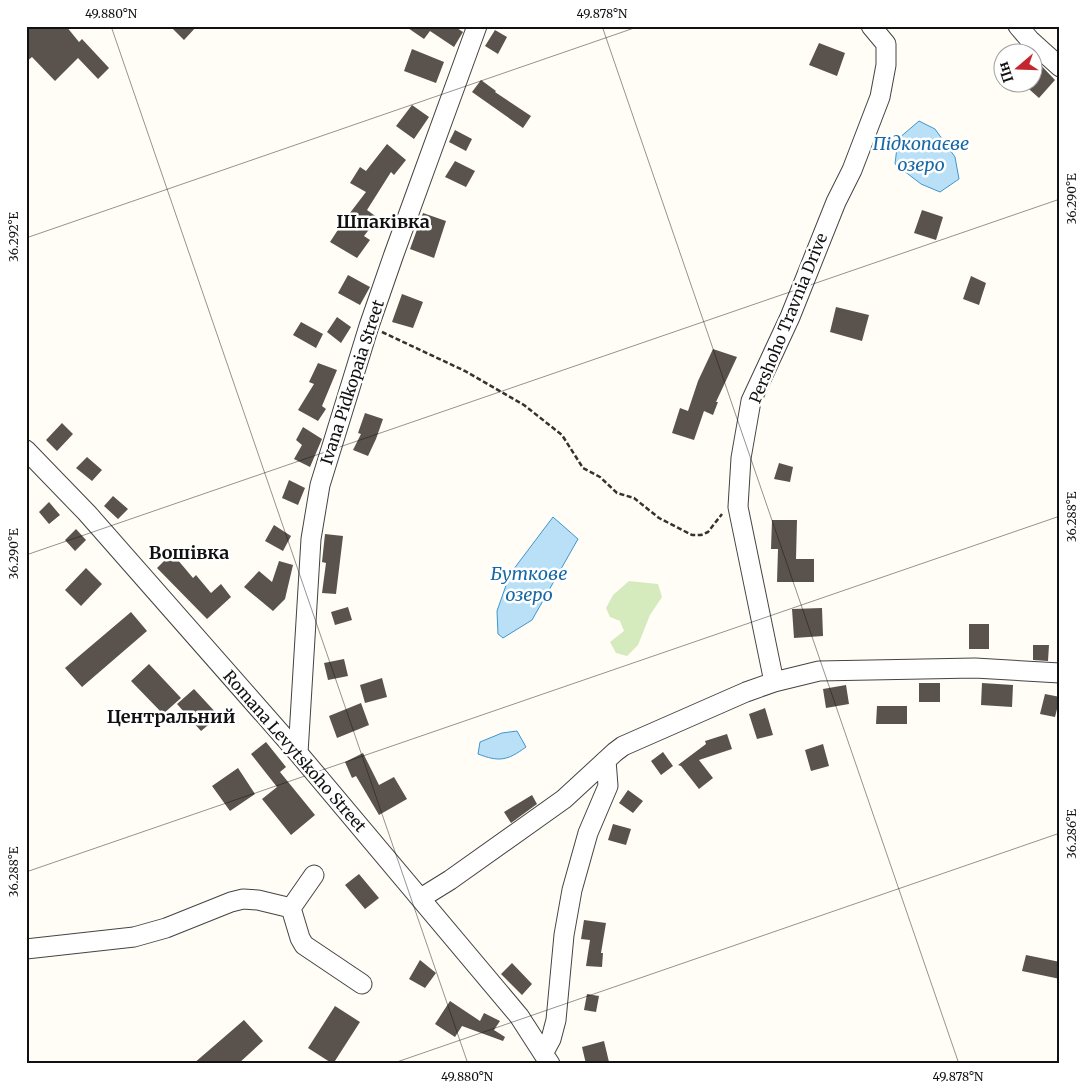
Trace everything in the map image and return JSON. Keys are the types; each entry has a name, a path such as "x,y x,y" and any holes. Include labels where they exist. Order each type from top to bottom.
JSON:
{"street":[{"name":"Ivana Pidkopaia Street","path":"298,754 311,540 322,473 370,326 477,26"},
{"name":"Pershoho Travnia Drive","path":"774,682 738,507 741,458 752,401 790,317 836,202 852,170 880,97 886,65 886,44 871,26"},
{"path":"1018,26 1030,40 1060,67"},
{"name":"Romana Levytskoho Street","path":"26,450 87,512 298,754 519,1016 547,1058"},
{"path":"421,898 450,880 564,799 615,752 746,692 774,682 811,672 840,669 975,668 1060,673"},
{"path":"547,1058 556,1020 564,935 572,890 588,833 608,786 606,760"},
{"path":"291,908 314,874"},
{"path":"26,949 134,937 166,928 243,899 258,900 291,908"},
{"path":"291,908 304,945 362,984"}],"path":[{"path":"370,326 465,371 524,405 562,435 582,468 600,477 617,493 634,498 651,512 686,532 697,536 704,534 708,532 724,512 738,507"}],"green space":[{"name":"Буткове озеро","path":"629,581 658,584 662,597 650,615 638,645 627,656 616,653 610,642 624,631 620,621 610,617 606,608 613,595"}],"water":[{"name":"Підкопаєве озеро","path":"919,121 935,129 955,157 959,179 940,192 921,184 895,164 898,139"},
{"name":"Буткове озеро","path":"553,517 578,539 532,620 503,638 498,634 497,611 510,574"},
{"path":"517,731 526,747 519,752 503,759 478,754 480,742 502,733"}],"building":[{"path":"26,26 66,26 79,42 82,39 109,68 98,79 78,58 55,81 32,57 26,62"},
{"path":"170,26 197,26 184,40"},
{"path":"405,26 454,26 463,32 454,47 430,31 424,39"},
{"path":"495,30 507,37 498,54 485,46"},
{"path":"819,43 845,53 837,76 809,65"},
{"path":"412,49 444,62 436,83 404,71"},
{"path":"1044,68 1055,80 1039,98 1032,92 1044,92"},
{"path":"481,80 495,92 531,116 523,128 472,92"},
{"path":"412,105 429,117 414,139 396,126"},
{"path":"455,130 472,139 466,151 449,142"},
{"path":"387,144 406,160 394,175 391,172 367,210 378,218 364,236 370,240 357,258 330,242 366,192 350,183 360,167 366,171"},
{"path":"455,161 475,171 466,187 445,177"},
{"path":"922,210 943,217 936,240 914,233"},
{"path":"423,213 446,221 434,258 410,249"},
{"path":"348,275 370,287 360,305 338,293"},
{"path":"971,276 986,283 979,305 963,299"},
{"path":"402,294 423,302 413,328 392,322"},
{"path":"836,307 869,315 862,341 830,332"},
{"path":"337,317 351,327 341,343 327,332"},
{"path":"301,322 323,334 316,348 293,335"},
{"path":"713,349 737,357 716,402 718,402 713,415 704,411 694,440 672,433 680,408 688,411 698,381"},
{"path":"318,363 337,370 322,406 326,409 318,421 298,410 314,384 309,382"},
{"path":"365,413 383,419 368,456 353,450 361,434 358,433"},
{"path":"62,423 73,434 57,451 46,440"},
{"path":"303,427 322,439 310,467 294,459 302,445 296,440"},
{"path":"87,457 102,470 92,481 76,468"},
{"path":"779,463 793,467 790,482 774,479"},
{"path":"289,480 305,488 298,505 282,498"},
{"path":"113,496 128,509 118,519 104,506"},
{"path":"49,502 60,515 49,524 39,512"},
{"path":"772,520 797,520 796,559 814,559 814,582 777,582 778,549 771,549"},
{"path":"274,525 291,536 283,551 265,541"},
{"path":"76,529 86,540 75,551 65,540"},
{"path":"325,534 343,536 336,594 322,593 326,563 322,562"},
{"path":"172,553 193,578 196,575 211,593 221,584 231,597 207,619 157,568"},
{"path":"279,561 293,565 285,599 273,611 244,587 259,571 272,582"},
{"path":"86,568 102,584 81,606 65,590"},
{"path":"348,607 352,620 335,625 331,612"},
{"path":"822,608 823,636 794,638 792,609"},
{"path":"131,612 147,631 82,687 65,668"},
{"path":"969,624 989,624 989,649 969,649"},
{"path":"1033,645 1049,645 1048,661 1033,660"},
{"path":"344,659 348,676 328,680 324,663"},
{"path":"149,664 181,698 163,714 131,681"},
{"path":"382,678 387,697 365,703 360,685"},
{"path":"919,683 940,683 940,702 919,702"},
{"path":"982,683 1013,685 1012,707 981,705"},
{"path":"846,685 849,704 826,708 823,689"},
{"path":"194,689 219,716 201,731 177,704"},
{"path":"1045,694 1060,697 1055,717 1040,714"},
{"path":"361,703 369,725 337,738 329,716"},
{"path":"877,706 907,706 907,724 876,724"},
{"path":"765,708 773,735 757,739 749,714"},
{"path":"727,734 732,749 699,760 713,778 699,789 681,766 678,765 706,744 705,741"},
{"path":"266,742 286,767 280,772 315,815 291,835 262,799 277,787 251,754"},
{"path":"823,744 829,766 811,771 805,750"},
{"path":"663,752 673,766 661,775 651,761"},
{"path":"363,753 379,785 394,777 407,799 379,815 356,776 352,778 345,762"},
{"path":"238,768 255,794 230,811 212,786"},
{"path":"628,790 643,801 633,813 619,803"},
{"path":"532,795 537,804 511,823 504,812"},
{"path":"613,824 631,829 626,845 608,840"},
{"path":"359,874 379,898 365,909 345,885"},
{"path":"584,920 606,923 601,953 603,953 602,967 586,966 590,940 581,939"},
{"path":"1026,955 1060,962 1060,979 1022,971"},
{"path":"420,960 436,973 425,988 409,979"},
{"path":"512,963 532,984 522,995 501,974"},
{"path":"587,994 599,996 596,1012 584,1010"},
{"path":"450,1001 480,1021 484,1013 500,1021 494,1030 505,1037 503,1041 462,1026 455,1037 435,1024"},
{"path":"335,1006 360,1022 333,1064 308,1048"},
{"path":"244,1020 263,1041 238,1064 193,1064"},
{"path":"604,1041 609,1062 586,1064 582,1047"}],"district":[{"name":"Шпаківка","path":"383,221"},
{"name":"Вошівка","path":"189,552"},
{"name":"Центральний","path":"171,716"}]}
